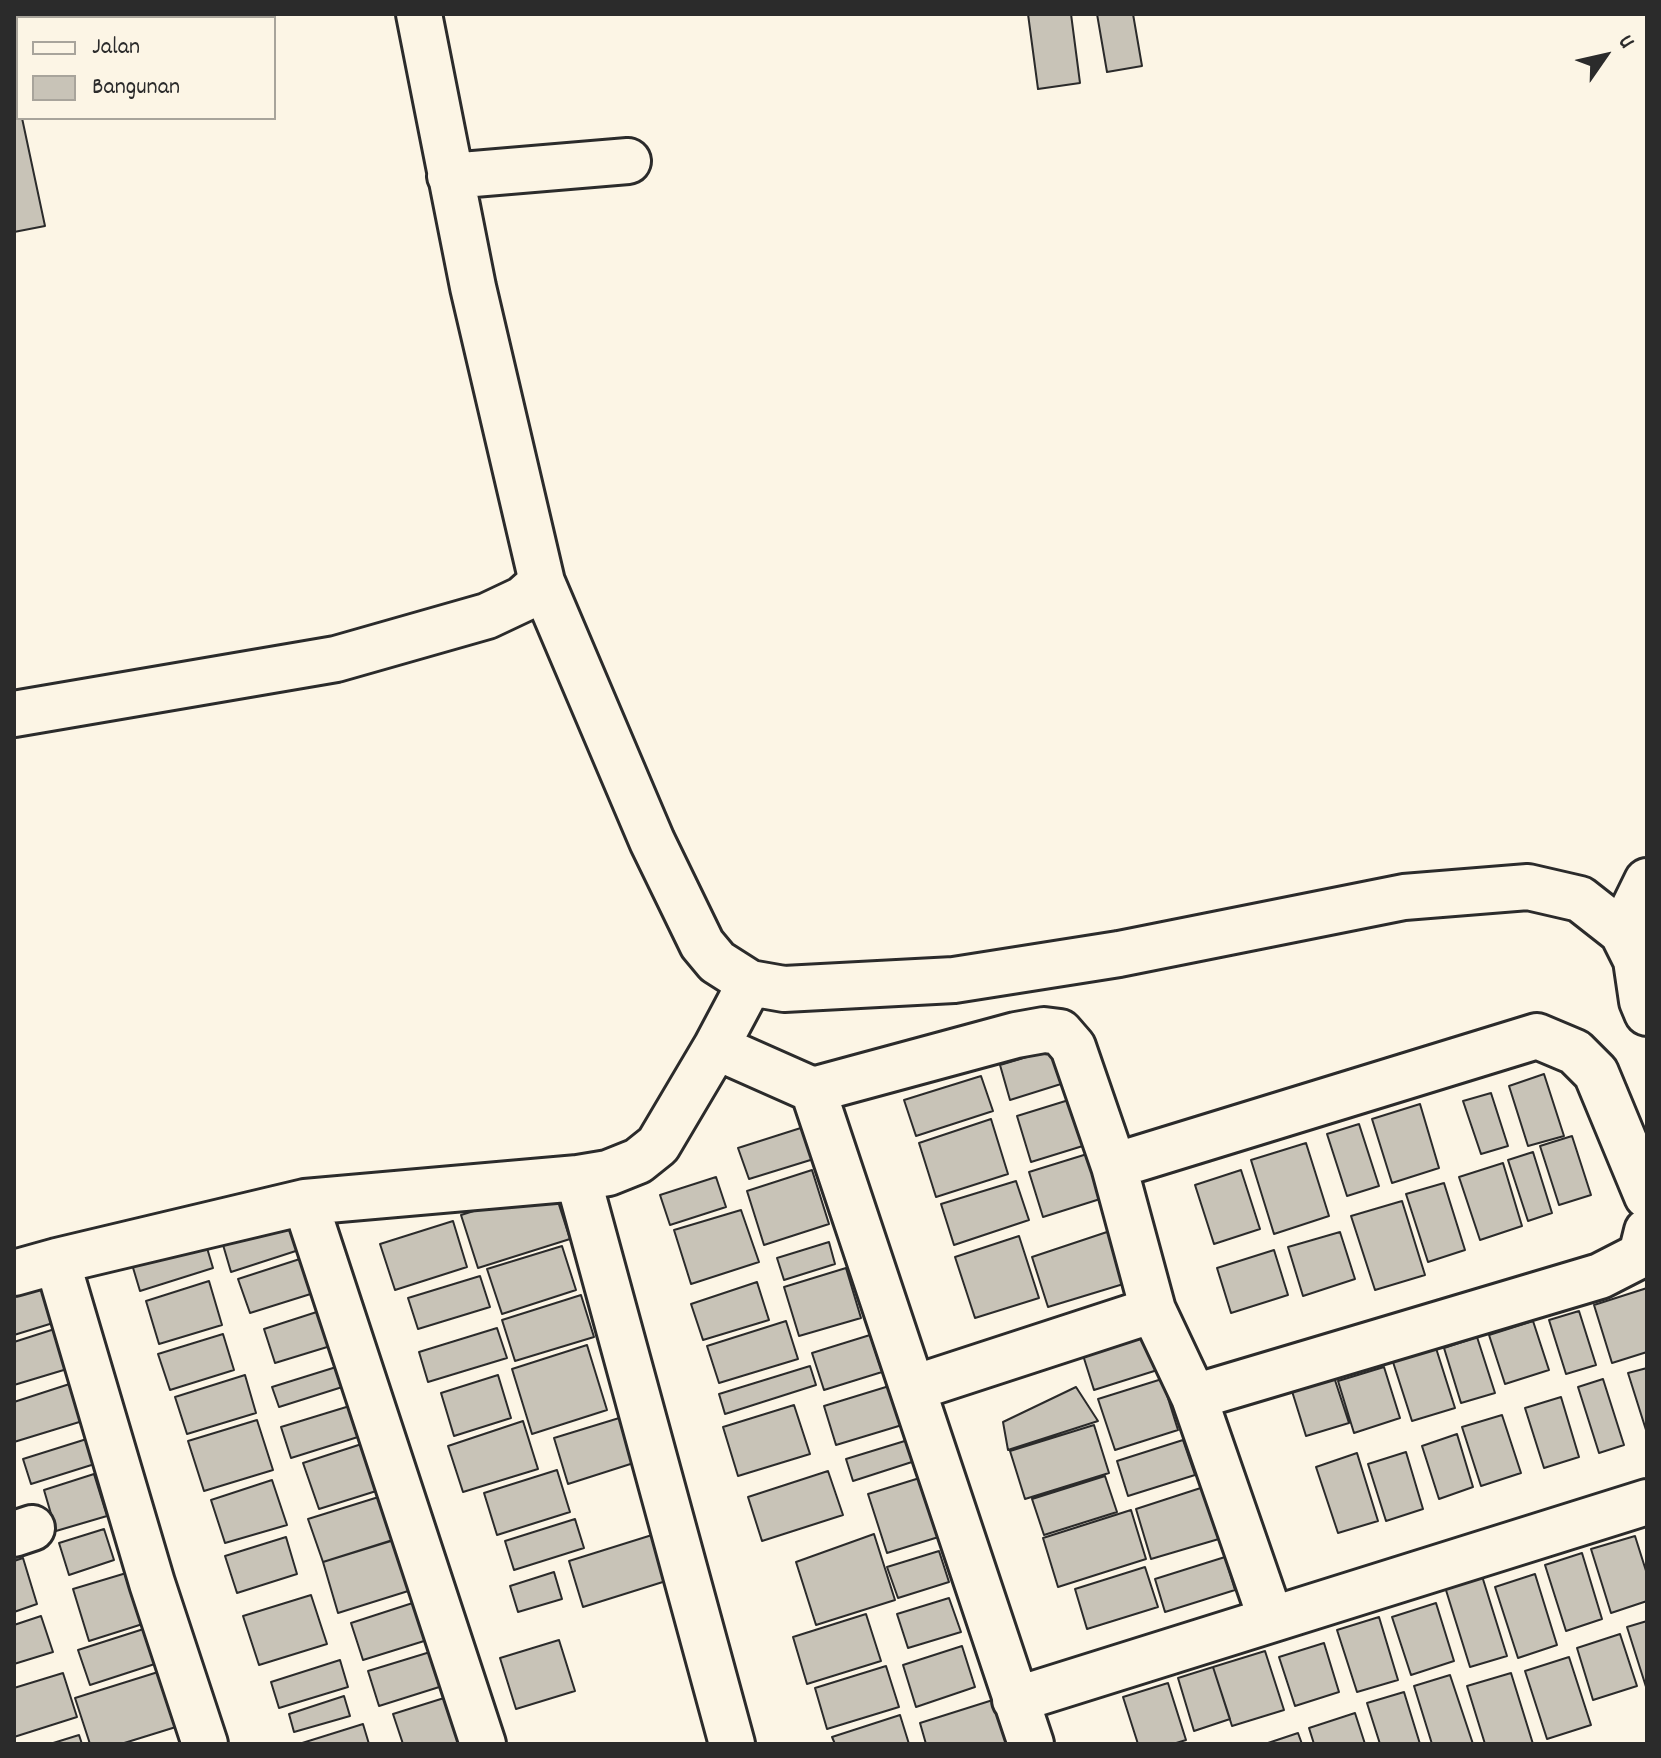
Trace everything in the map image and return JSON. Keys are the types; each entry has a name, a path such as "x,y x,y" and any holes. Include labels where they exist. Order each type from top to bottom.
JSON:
{"street":[{"path":"419,14 476,301 542,582 652,841 702,944 717,962 750,983 784,989 954,980 1119,954 1404,897 1528,887 1580,899 1622,932 1636,960 1642,1001 1647,1013"},
{"path":"450,176 628,161"},
{"path":"14,714 336,659 487,616 523,599 542,582"},
{"path":"1622,932 1647,881"},
{"path":"14,1273 305,1202 608,1173 638,1161 658,1145 750,983"},
{"path":"716,1047 813,1090 1016,1035 1044,1030 1060,1032 1073,1047 1114,1166 1153,1310 1194,1397 1271,1619"},
{"path":"1114,1166 1537,1036 1575,1052 1596,1073 1647,1196"},
{"path":"813,1090 1031,1744"},
{"path":"578,1178 732,1744"},
{"path":"305,1202 483,1744"},
{"path":"1194,1397 1600,1276 1641,1255 1647,1231"},
{"path":"57,1261 152,1583 205,1744"},
{"path":"914,1388 1153,1310"},
{"path":"1015,1700 1647,1502"}],"building":[{"path":"1028,14 1071,14 1080,83 1038,89"},
{"path":"1097,14 1133,14 1142,66 1107,72"},
{"path":"14,113 16,120 22,120 45,226 14,232"},
{"path":"1050,1050 1061,1084 1010,1100 1000,1065"},
{"path":"1544,1074 1564,1136 1528,1146 1509,1086"},
{"path":"981,1076 993,1111 916,1136 904,1100"},
{"path":"1491,1093 1508,1146 1481,1154 1463,1101"},
{"path":"1072,1099 1086,1145 1031,1162 1017,1116"},
{"path":"1420,1104 1439,1168 1392,1183 1372,1119"},
{"path":"991,1119 1008,1174 936,1197 919,1143"},
{"path":"1359,1124 1379,1186 1347,1196 1327,1134"},
{"path":"807,1126 817,1158 749,1179 738,1148"},
{"path":"1572,1136 1591,1195 1559,1205 1540,1146"},
{"path":"1306,1143 1329,1216 1274,1234 1251,1160"},
{"path":"1100,1150 1116,1194 1043,1217 1029,1172"},
{"path":"1533,1152 1552,1213 1528,1221 1508,1160"},
{"path":"1503,1163 1522,1226 1480,1240 1459,1177"},
{"path":"812,1170 829,1224 764,1245 747,1191"},
{"path":"1241,1170 1260,1229 1214,1244 1195,1185"},
{"path":"716,1177 726,1207 670,1225 660,1195"},
{"path":"1016,1181 1029,1220 954,1245 941,1204"},
{"path":"1444,1183 1465,1250 1428,1262 1406,1194"},
{"path":"553,1186 570,1239 478,1268 461,1215"},
{"path":"1402,1201 1425,1275 1375,1290 1351,1216"},
{"path":"741,1210 759,1262 691,1284 674,1230"},
{"path":"291,1216 302,1249 231,1272 221,1238"},
{"path":"453,1221 467,1267 395,1290 380,1244"},
{"path":"1113,1230 1130,1282 1048,1307 1032,1257"},
{"path":"1340,1232 1355,1279 1303,1296 1288,1247"},
{"path":"1019,1236 1039,1298 975,1318 955,1257"},
{"path":"204,1238 213,1268 140,1291 131,1261"},
{"path":"829,1242 835,1264 784,1280 777,1258"},
{"path":"562,1246 576,1290 502,1314 487,1269"},
{"path":"1274,1250 1288,1295 1231,1313 1217,1268"},
{"path":"306,1257 317,1292 250,1313 238,1279"},
{"path":"846,1268 861,1318 799,1336 784,1287"},
{"path":"480,1276 490,1307 418,1329 408,1298"},
{"path":"54,1280 66,1319 14,1335 14,1292"},
{"path":"209,1281 222,1325 159,1344 146,1301"},
{"path":"757,1282 769,1320 703,1340 691,1304"},
{"path":"1647,1288 1647,1352 1612,1363 1594,1305"},
{"path":"581,1295 594,1337 515,1361 502,1320"},
{"path":"326,1309 337,1344 275,1363 264,1329"},
{"path":"1579,1311 1596,1365 1566,1374 1549,1320"},
{"path":"786,1321 798,1359 719,1383 707,1346"},
{"path":"1533,1321 1549,1370 1505,1384 1489,1335"},
{"path":"64,1326 77,1366 14,1385 14,1342"},
{"path":"497,1328 507,1358 428,1382 419,1352"},
{"path":"1155,1329 1167,1367 1094,1390 1082,1352"},
{"path":"223,1334 234,1370 170,1390 158,1354"},
{"path":"870,1335 882,1372 824,1390 812,1353"},
{"path":"1477,1337 1495,1393 1461,1403 1444,1348"},
{"path":"587,1345 607,1410 532,1434 512,1369"},
{"path":"1435,1345 1455,1408 1412,1421 1392,1359"},
{"path":"349,1363 355,1383 279,1407 272,1387"},
{"path":"810,1366 816,1385 725,1414 719,1394"},
{"path":"1384,1367 1400,1418 1354,1433 1338,1381"},
{"path":"1647,1368 1647,1430 1646,1430 1628,1373"},
{"path":"1333,1374 1349,1423 1306,1436 1291,1388"},
{"path":"245,1375 256,1413 187,1434 175,1397"},
{"path":"498,1375 511,1418 454,1436 441,1393"},
{"path":"88,1378 99,1416 14,1442 14,1402"},
{"path":"1162,1379 1178,1430 1115,1450 1098,1399"},
{"path":"1603,1379 1624,1445 1599,1453 1578,1387"},
{"path":"899,1383 912,1422 836,1445 824,1406"},
{"path":"1076,1387 1098,1421 1008,1450 1003,1422"},
{"path":"1561,1397 1579,1457 1544,1468 1525,1408"},
{"path":"366,1401 377,1431 291,1458 281,1427"},
{"path":"794,1405 810,1454 738,1476 723,1427"},
{"path":"629,1415 643,1460 568,1484 554,1438"},
{"path":"1502,1415 1521,1473 1481,1486 1462,1427"},
{"path":"257,1420 273,1470 204,1491 188,1441"},
{"path":"523,1421 538,1469 463,1492 448,1446"},
{"path":"1094,1425 1109,1473 1025,1499 1010,1451"},
{"path":"1457,1434 1473,1487 1439,1499 1422,1446"},
{"path":"93,1437 101,1462 31,1484 23,1459"},
{"path":"374,1440 389,1487 319,1509 303,1463"},
{"path":"908,1440 915,1461 853,1481 846,1459"},
{"path":"1183,1440 1195,1475 1128,1496 1117,1461"},
{"path":"1406,1452 1423,1509 1386,1521 1368,1464"},
{"path":"1357,1453 1378,1521 1338,1533 1316,1467"},
{"path":"557,1470 570,1512 497,1535 484,1493"},
{"path":"828,1471 843,1515 762,1541 748,1497"},
{"path":"94,1474 107,1516 56,1531 44,1490"},
{"path":"926,1476 945,1535 887,1553 868,1494"},
{"path":"1105,1476 1117,1512 1044,1535 1032,1499"},
{"path":"272,1480 287,1525 225,1543 211,1500"},
{"path":"1213,1484 1229,1536 1151,1559 1136,1509"},
{"path":"385,1495 399,1538 323,1562 308,1519"},
{"path":"1131,1510 1146,1559 1058,1587 1043,1538"},
{"path":"575,1519 584,1548 514,1570 505,1541"},
{"path":"104,1529 114,1560 69,1575 59,1543"},
{"path":"874,1534 895,1600 816,1625 796,1562"},
{"path":"652,1535 666,1581 583,1607 569,1561"},
{"path":"1635,1536 1647,1574 1647,1601 1611,1613 1591,1549"},
{"path":"286,1537 297,1574 237,1593 225,1556"},
{"path":"404,1537 421,1587 338,1613 323,1562"},
{"path":"939,1551 949,1582 898,1598 887,1567"},
{"path":"1582,1553 1602,1619 1566,1631 1545,1565"},
{"path":"1225,1557 1235,1590 1165,1612 1155,1579"},
{"path":"23,1558 37,1604 14,1612 14,1561"},
{"path":"1145,1567 1158,1607 1087,1629 1075,1589"},
{"path":"133,1571 149,1622 89,1641 73,1589"},
{"path":"554,1572 562,1599 518,1612 510,1586"},
{"path":"1535,1574 1557,1645 1518,1658 1495,1587"},
{"path":"1482,1576 1507,1656 1470,1667 1445,1587"},
{"path":"311,1595 327,1644 259,1665 243,1616"},
{"path":"949,1598 961,1632 908,1648 897,1614"},
{"path":"425,1599 437,1637 363,1660 351,1623"},
{"path":"1436,1603 1454,1661 1411,1675 1392,1617"},
{"path":"866,1614 881,1661 807,1684 793,1637"},
{"path":"41,1616 53,1652 14,1664 14,1625"},
{"path":"1379,1617 1398,1680 1357,1692 1337,1630"},
{"path":"1647,1621 1647,1690 1627,1627"},
{"path":"153,1626 164,1661 90,1685 78,1650"},
{"path":"1620,1634 1637,1686 1593,1700 1577,1648"},
{"path":"559,1640 575,1691 516,1709 500,1658"},
{"path":"1324,1643 1339,1692 1295,1706 1279,1657"},
{"path":"962,1646 975,1687 916,1707 903,1665"},
{"path":"440,1649 452,1683 379,1706 368,1671"},
{"path":"1265,1651 1284,1710 1232,1726 1213,1667"},
{"path":"1569,1657 1591,1725 1547,1739 1525,1671"},
{"path":"340,1660 348,1687 279,1708 271,1682"},
{"path":"886,1666 899,1707 827,1729 815,1688"},
{"path":"174,1667 192,1722 121,1744 90,1744 75,1698"},
{"path":"1213,1667 1230,1719 1194,1731 1178,1678"},
{"path":"63,1673 77,1717 14,1737 14,1688"},
{"path":"1511,1673 1533,1744 1485,1744 1467,1686"},
{"path":"1450,1675 1473,1744 1432,1744 1414,1686"},
{"path":"1168,1683 1186,1740 1173,1744 1138,1744 1123,1697"},
{"path":"1404,1692 1420,1744 1380,1744 1367,1703"},
{"path":"460,1693 464,1744 403,1744 393,1714"},
{"path":"344,1696 350,1716 294,1732 289,1714"},
{"path":"996,1699 1010,1744 926,1744 920,1723"},
{"path":"1355,1713 1365,1744 1314,1744 1309,1728"},
{"path":"900,1715 909,1744 835,1744 832,1737"},
{"path":"363,1724 369,1744 299,1744"},
{"path":"1298,1733 1302,1744 1265,1744"},
{"path":"79,1735 82,1744 50,1744"}]}
